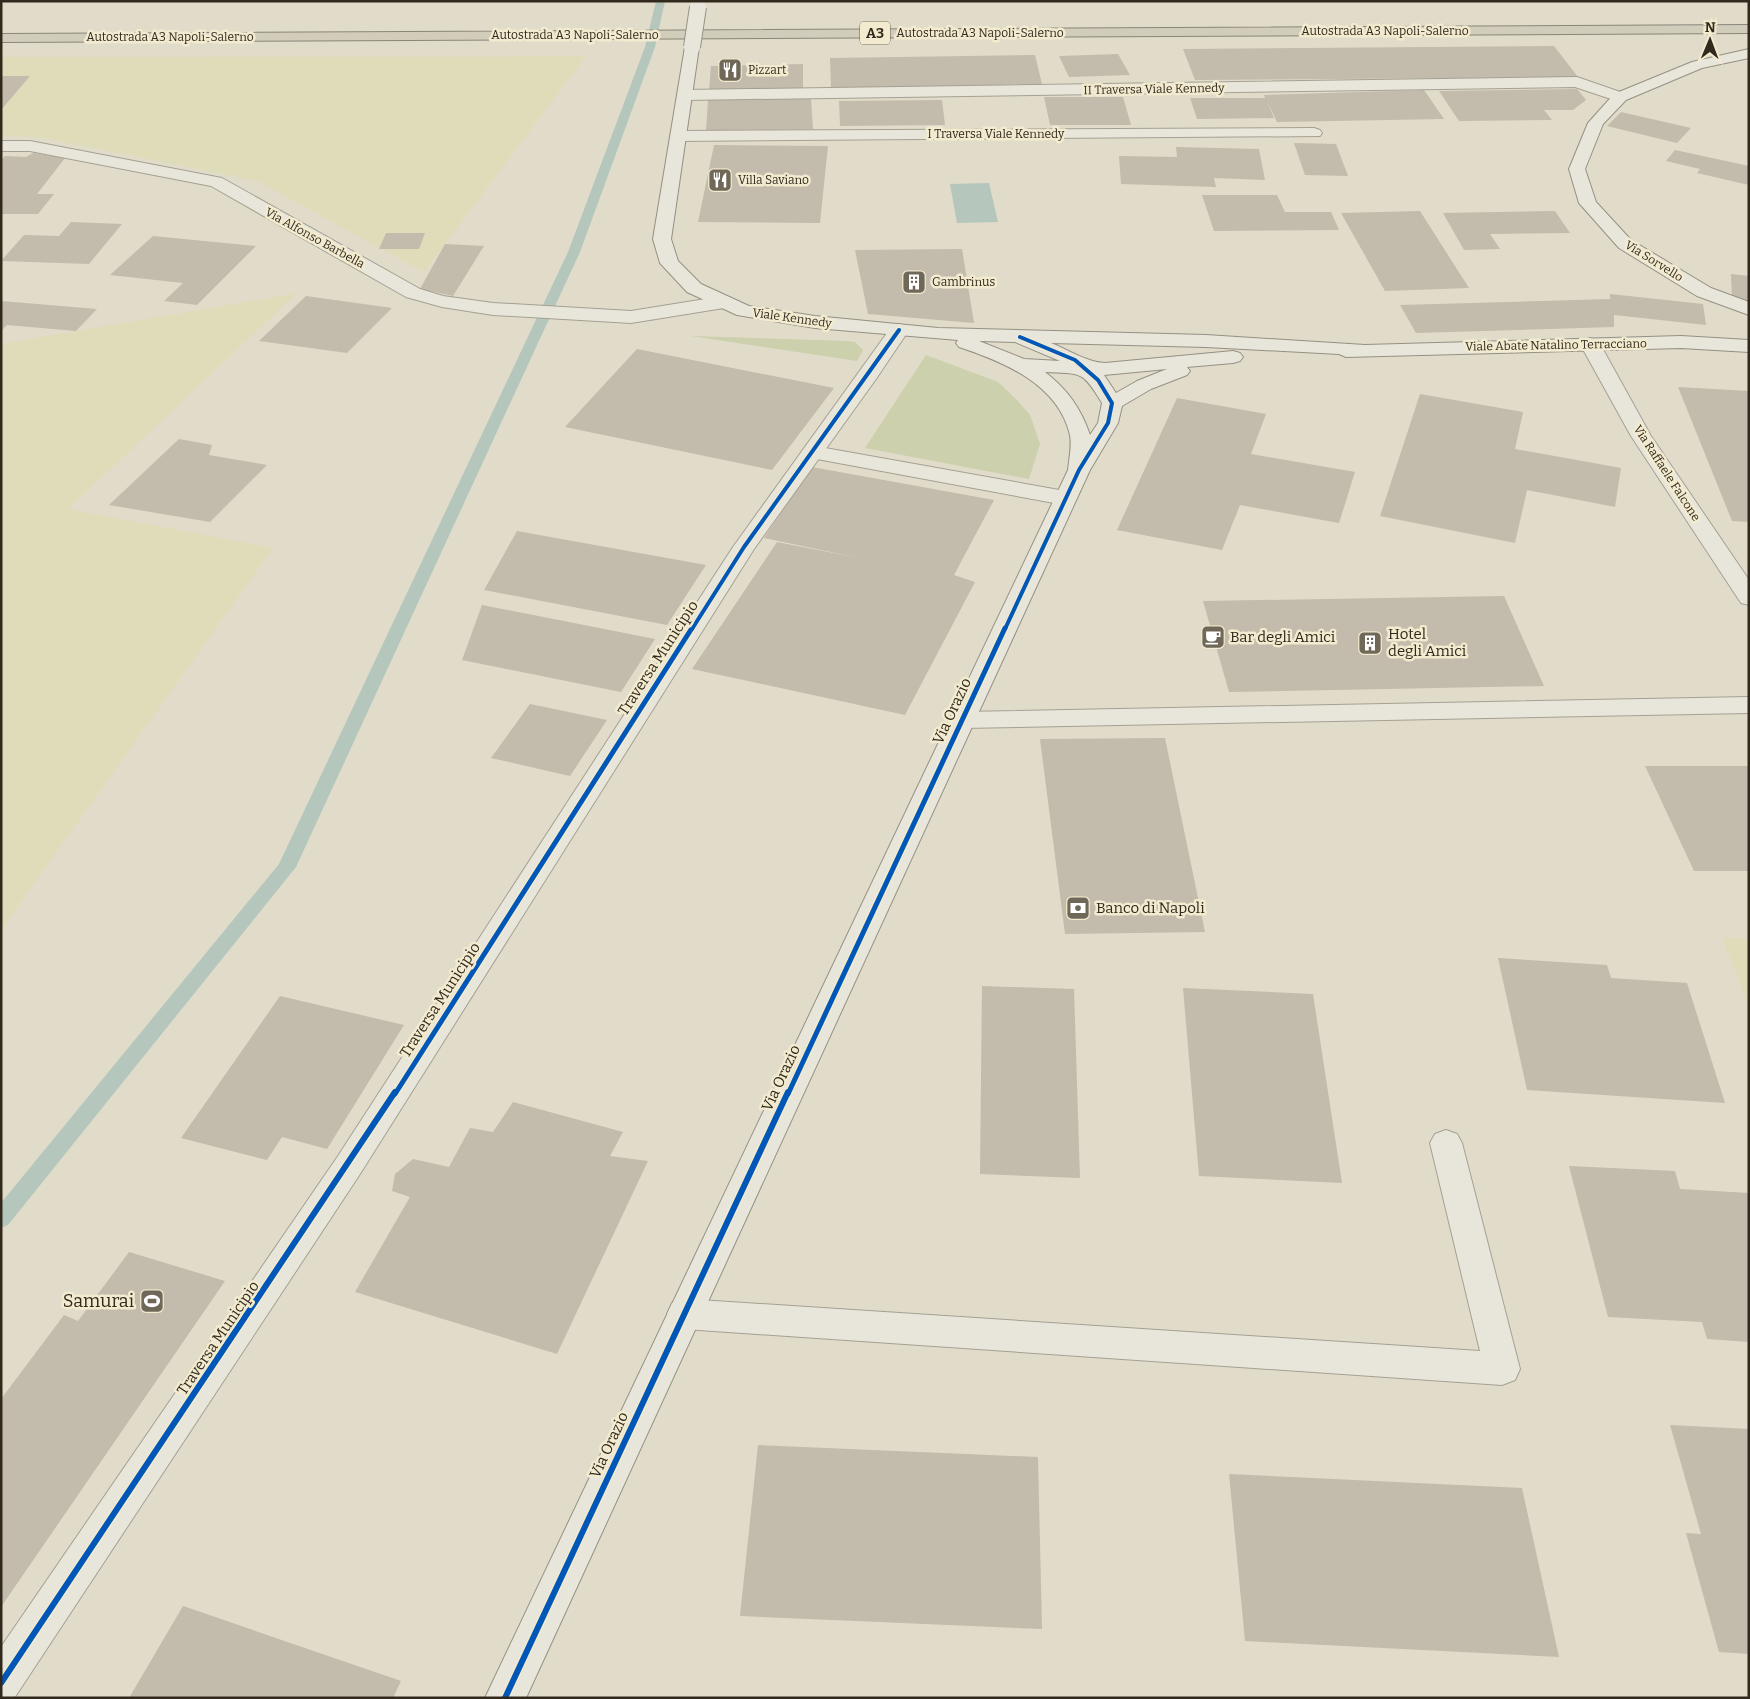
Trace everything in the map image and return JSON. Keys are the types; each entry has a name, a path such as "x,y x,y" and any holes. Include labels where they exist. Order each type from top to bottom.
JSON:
{"highway":[{"path":"685,19 715,18"},
{"name":"Autostrada A3 Napoli-Salerno","path":"1,38 1749,29"}],"street":[{"name":"Viale Kennedy","path":"698,4 662,239 669,263 694,288 744,311 815,322 938,334"},
{"name":"Via Sorvello","path":"1749,53 1697,65 1620,96 1596,123 1577,169 1588,203 1625,244 1704,292 1749,310"},
{"name":"II Traversa Viale Kennedy","path":"685,96 1577,82 1620,96"},
{"name":"I Traversa Viale Kennedy","path":"678,136 1314,133"},
{"name":"Via Alfonso Barbella","path":"1,146 30,146 216,182 413,293 442,302 493,309 631,317 724,302"},
{"name":"Traversa Municipio","path":"1,1683 349,1165 744,547 814,452 899,330"},
{"path":"938,334 1206,341 1363,350"},
{"path":"938,334 988,350 1020,365 1050,383 1067,407 1080,436 1079,470"},
{"path":"1020,337 1075,360 1098,380 1112,403 1159,379 1229,357"},
{"path":"1050,383 1082,368 1096,355 1129,348 1206,341"},
{"name":"Viale Abate Natalino Terracciano","path":"1363,350 1681,342 1749,346"},
{"name":"Via Raffaele Falcone","path":"1590,344 1641,436 1749,598"},
{"path":"1020,365 1105,369 1229,357 1363,350"},
{"name":"Via Orazio","path":"505,1698 1065,498 1079,470 1108,423 1112,403"},
{"path":"814,452 1065,498"},
{"path":"962,720 1749,704"},
{"path":"684,1314 1502,1369 1446,1143"}],"shaded area":[{"path":"586,56 424,272 257,181 37,137 1,136 1,57"},
{"path":"989,183 998,222 957,223 950,184"},
{"path":"297,293 68,509 273,548 1,930 1,344"},
{"path":"1722,938 1749,938 1749,1006"}],"green space":[{"path":"691,336 846,341 855,342 863,350 857,361"},
{"path":"926,355 998,382 1030,415 1040,444 1029,479 865,448"}],"building":[{"path":"1554,46 1578,77 1195,80 1183,49"},
{"path":"1118,54 1130,75 1069,77 1059,56"},
{"path":"1035,55 1042,84 831,88 830,58"},
{"path":"803,64 803,88 709,90 711,66"},
{"path":"1,76 30,76 1,110"},
{"path":"1577,89 1586,100 1573,110 1544,110 1552,120 1459,121 1439,91"},
{"path":"1424,90 1444,119 1277,122 1267,101 1274,118 1197,119 1190,98 1265,98 1264,95"},
{"path":"1044,97 1123,97 1131,125 1050,125"},
{"path":"811,98 813,129 706,131 708,100"},
{"path":"942,100 945,125 840,126 839,101"},
{"path":"1621,112 1691,128 1677,143 1607,126"},
{"path":"1294,143 1336,144 1348,176 1305,175"},
{"path":"714,145 828,146 820,223 698,222"},
{"path":"1176,147 1259,149 1265,180 1214,178 1216,187 1121,184 1119,156 1177,157"},
{"path":"1675,150 1749,166 1749,185 1697,173 1700,169 1666,161"},
{"path":"33,153 65,158 37,194 54,194 38,214 1,214 1,160 5,156 26,157"},
{"path":"1202,195 1277,195 1285,212 1331,212 1339,230 1214,231"},
{"path":"1420,211 1469,288 1385,291 1341,213"},
{"path":"1555,211 1570,233 1490,234 1500,249 1464,250 1443,213"},
{"path":"71,222 122,224 89,264 1,261 24,235 59,236"},
{"path":"386,233 425,233 419,249 379,249"},
{"path":"153,236 256,246 197,305 164,301 183,283 110,275"},
{"path":"445,244 484,246 453,296 420,289"},
{"name":"Gambrinus","path":"962,249 974,323 868,314 855,250"},
{"path":"1731,274 1749,276 1749,301 1732,299"},
{"path":"1610,294 1703,304 1706,325 1614,315 1614,327 1416,333 1400,305 1610,299"},
{"path":"306,296 392,308 347,353 259,341"},
{"path":"1,301 97,309 76,331 7,325 1,331"},
{"path":"637,349 834,388 772,470 565,427"},
{"path":"1678,387 1749,391 1749,522 1732,521"},
{"path":"1420,394 1523,412 1515,449 1621,468 1615,507 1527,490 1515,543 1380,516"},
{"path":"1177,398 1266,414 1251,454 1355,472 1339,523 1240,505 1222,550 1117,530"},
{"path":"179,439 212,445 209,455 267,465 210,522 109,505"},
{"path":"812,467 994,500 954,575 975,582 905,715 692,669 777,542 864,559 764,538"},
{"path":"517,531 706,565 667,625 484,590"},
{"name":"Hotel degli Amici","path":"1504,596 1544,686 1229,692 1203,601"},
{"path":"482,605 655,639 621,692 462,660"},
{"path":"530,704 607,720 570,776 491,758"},
{"path":"1165,738 1205,932 1065,934 1040,739"},
{"path":"1645,766 1749,766 1749,871 1694,871"},
{"path":"1498,958 1607,965 1611,978 1687,983 1725,1103 1527,1090"},
{"path":"982,986 1074,989 1080,1178 980,1174"},
{"path":"1183,988 1313,994 1342,1183 1199,1176"},
{"path":"280,996 404,1025 327,1149 282,1137 267,1160 181,1138"},
{"path":"513,1102 623,1132 610,1156 648,1161 557,1354 355,1292 410,1197 392,1191 395,1174 413,1159 449,1167 470,1128 493,1132"},
{"path":"1569,1166 1675,1171 1680,1189 1749,1193 1749,1342 1707,1339 1702,1322 1608,1317"},
{"path":"129,1252 225,1281 1,1607 1,1399 64,1315 78,1321"},
{"path":"1670,1425 1749,1429 1749,1654 1719,1652 1686,1533 1701,1534"},
{"path":"758,1445 1038,1457 1042,1629 740,1616"},
{"path":"1229,1474 1522,1488 1559,1657 1245,1641"},
{"path":"183,1606 401,1681 393,1698 129,1698"}],"waterway":[{"path":"1,1219 287,867 574,252 650,47 661,1"}],"cycle path":[{"path":"1,1683 349,1165 744,547 869,375 899,330"},
{"path":"505,1698 1079,470 1108,423 1112,403 1098,380 1075,360 1020,337"}],"place":[{"name":"Pizzart","path":"730,70"},
{"name":"Villa Saviano","path":"720,180"},
{"name":"Gambrinus","path":"914,282"},
{"name":"Bar degli Amici","path":"1213,637"},
{"name":"Hotel degli Amici","path":"1370,643"},
{"name":"Banco di Napoli","path":"1078,908"},
{"name":"Samurai","path":"152,1301"}]}
